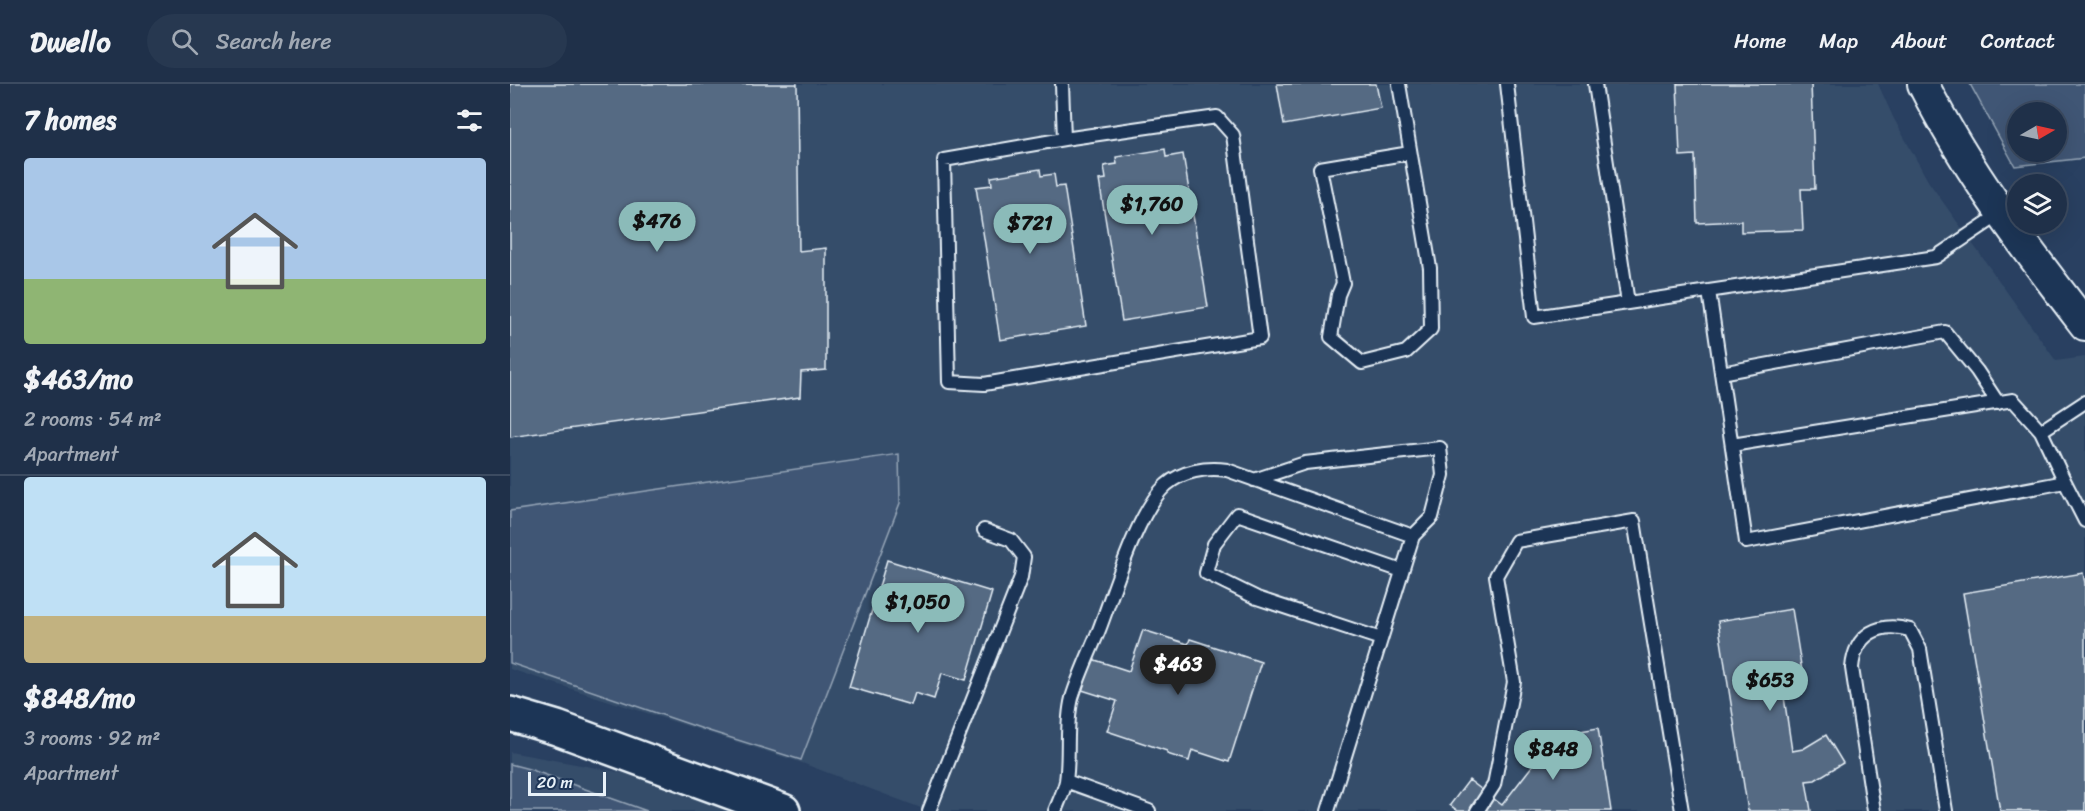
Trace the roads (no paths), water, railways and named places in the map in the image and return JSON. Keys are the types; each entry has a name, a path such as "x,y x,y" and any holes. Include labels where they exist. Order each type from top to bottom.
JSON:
{"main road":[{"path":"510,714 556,728 736,798 783,811"}],"street":[{"path":"1923,84 1970,168 2000,214 2085,325"}],"lane":[{"path":"1062,84 1064,139"},
{"path":"1399,84 1430,268 1431,329 1406,352 1362,363 1331,337 1338,296 1343,283 1320,168 1410,153"},
{"path":"1507,84 1534,317 1936,257 2000,214"},
{"path":"1594,84 1628,303"},
{"path":"1217,117 1233,135 1260,338 984,384 949,382 944,160 1064,139 1217,117"},
{"path":"1709,291 1746,542 2065,482"},
{"path":"1721,373 1945,332 1977,370 1998,403"},
{"path":"1732,445 2013,400 2041,432 2085,520"},
{"path":"2041,432 2085,402"},
{"path":"1254,480 1305,463 1440,448 1443,475 1432,517 1413,536 1328,811"},
{"path":"1055,811 1066,781 1072,698 1137,530 1155,496 1168,483 1180,476 1213,468 1227,470 1413,536"},
{"path":"1381,639 1257,598 1206,573 1214,544 1238,514 1402,571"},
{"path":"1477,811 1494,785 1514,682 1496,576 1516,541 1635,521 1682,811"},
{"path":"929,811 1021,577 1024,557 1011,540 984,530"},
{"path":"1874,811 1852,668 1853,654 1857,646 1870,633 1894,626 1910,630 1920,649 1946,811"},
{"path":"1066,781 1149,811"}]}
